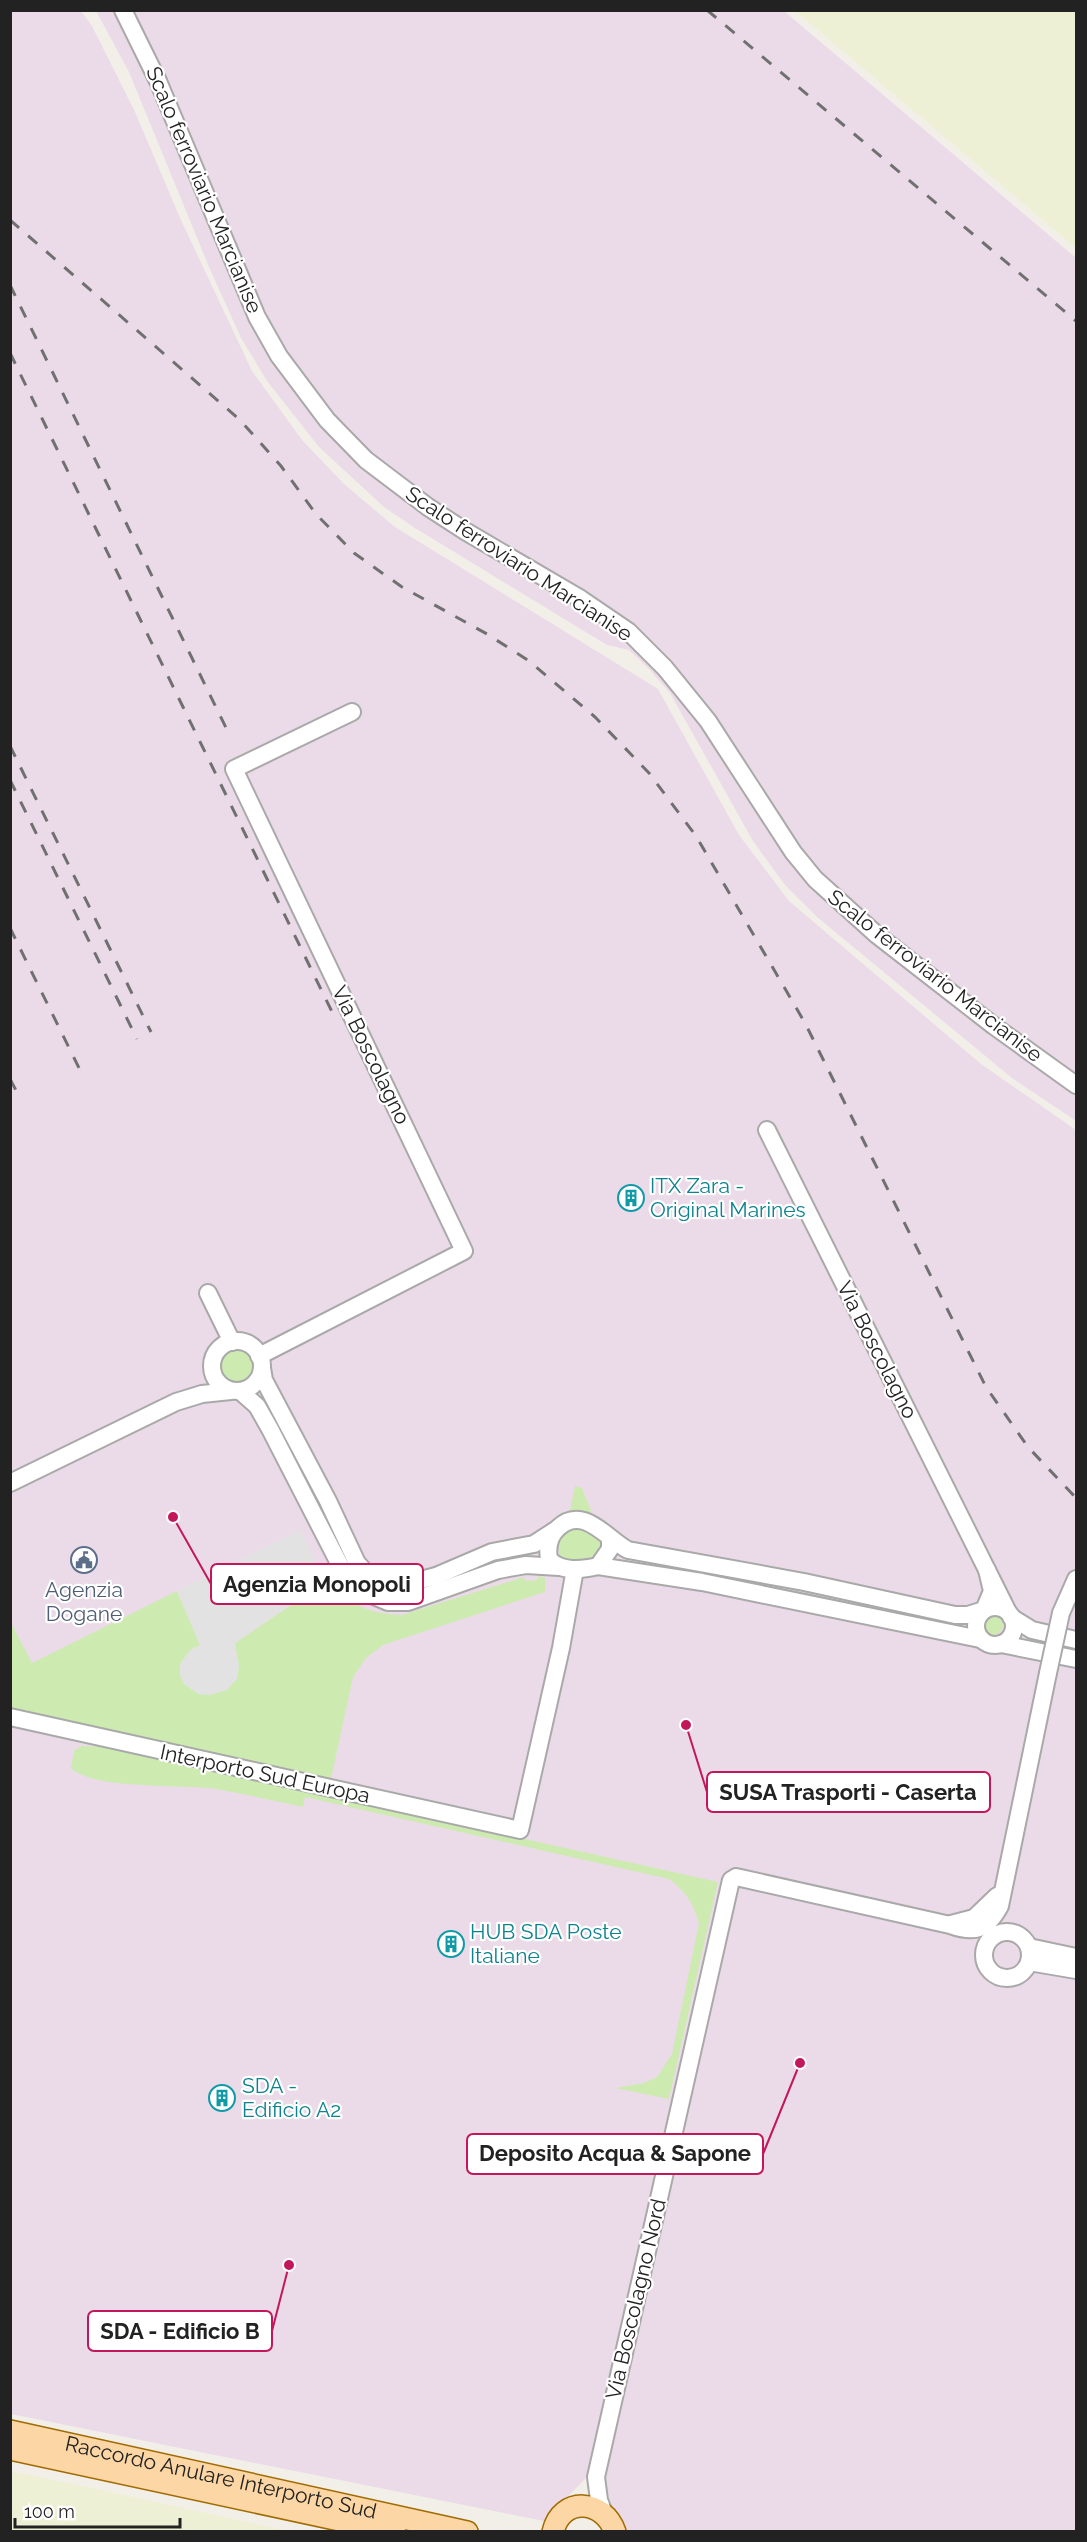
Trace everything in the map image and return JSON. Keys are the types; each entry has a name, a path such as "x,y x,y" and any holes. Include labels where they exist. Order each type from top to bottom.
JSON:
{"main road":[{"name":"Raccordo Anulare Interporto Sud","path":"10,2432 467,2532"},
{"name":"Raccordo Anulare Interporto Sud","path":"10,2449 395,2532"},
{"path":"552,2530 558,2518 575,2507 595,2508 604,2513 611,2521 615,2532"}],"street":[{"name":"Scalo ferroviario Marcianise","path":"123,10 158,81 257,317 279,356 327,420 366,459 428,507 581,599 628,631 665,668 708,721 794,852 815,879 886,942 994,1026 1077,1085"},
{"name":"Via Boscolagno","path":"236,1391 255,1384 260,1362 464,1251 234,769 352,712"},
{"name":"Via Boscolagno","path":"767,1130 1010,1614"},
{"path":"208,1293 232,1342"},
{"path":"177,1402 192,1389 221,1347 232,1342 244,1342 252,1346 260,1362 264,1380 328,1501 357,1563 367,1574 381,1582 398,1586 436,1576 492,1552 534,1544 563,1523 584,1521 595,1525 628,1550 804,1582 954,1615 968,1615 997,1607 1032,1630 1077,1640"},
{"path":"213,1360 213,1375 224,1387 236,1391 257,1406 342,1569 369,1594 388,1602 408,1602 498,1570 526,1565 567,1568 598,1566 702,1582 980,1639 992,1645 1001,1644 1077,1659"},
{"path":"10,1483 177,1402 202,1394 236,1391"},
{"path":"554,1531 548,1549 549,1559 567,1568"},
{"path":"598,1566 610,1550 610,1538"},
{"name":"Interporto Sud Europa","path":"10,1717 520,1830 561,1648 567,1568"},
{"name":"Via Boscolagno","path":"980,1639 975,1627 976,1620 984,1610 992,1591 987,1570"},
{"name":"Via Boscolagno Nord","path":"604,2513 599,2500 596,2477 730,1883 736,1877 950,1924 974,1918 1002,1891 1061,1613 1077,1579"},
{"path":"1001,1644 1012,1634 1014,1628 1010,1614"},
{"path":"1077,1958 1029,1955 1077,1971"},
{"name":"Via Boscolagno Nord","path":"575,2507 596,2477"}],"shaded area":[{"path":"10,11 81,11 92,26 135,112 180,218 252,371 302,440 344,484 395,527 658,689 739,835 789,901 981,1064 1076,1130 1076,2531 621,2531 603,2481 587,2477 544,2521 11,2414"},
{"path":"96,11 784,11 1076,258 1076,1121 1012,1078 817,917 785,885 753,841 670,693 629,650 607,645 415,528 384,507 319,447 267,381 241,338 209,267 129,72"},
{"path":"300,1530 326,1581 235,1643 239,1666 237,1679 227,1690 210,1695 198,1694 184,1684 180,1676 180,1664 189,1651 200,1645 177,1591"}],"green space":[{"path":"795,11 1076,11 1076,248"},
{"path":"238,1348 250,1354 256,1366 250,1378 238,1384 226,1378 220,1366 226,1354"},
{"path":"575,1486 582,1488 594,1518 569,1515"},
{"path":"569,1529 586,1530 600,1537 601,1549 582,1560 570,1560 559,1556 558,1539"},
{"path":"538,1576 545,1578 545,1592 383,1645 366,1658 353,1677 331,1779 11,1710 10,1621 32,1663 177,1591 200,1645 189,1651 239,1666 234,1644 326,1581 334,1584 364,1608 402,1615 524,1577 525,1581 538,1580"},
{"path":"993,1615 1000,1618 1003,1625 1000,1632 993,1635 986,1632 983,1625 986,1618"},
{"path":"81,1746 110,1747 718,1882 669,2099 615,2088 644,2083 657,2077 672,2054 699,1923 688,1898 669,1879 305,1797 303,1807 216,1789 139,1785 98,1780 82,1775 71,1768 74,1751"},
{"path":"11,2471 102,2490 288,2531 11,2531"}],"railway":[{"path":"707,10 1076,321"},
{"path":"10,220 240,420 281,466 316,514 354,553 402,587 487,634 529,661 595,717 649,773 696,836 805,1023 986,1387 1028,1447 1076,1498"},
{"path":"10,285 230,736"},
{"path":"10,353 336,1020"},
{"path":"10,746 151,1032"},
{"path":"10,780 137,1039"},
{"path":"10,928 79,1068"},
{"path":"10,1079 19,1096"}],"place":[{"name":"ITX Zara - Original Marines","path":"631,1198"},
{"name":"Agenzia Monopoli","path":"173,1517"},
{"name":"Agenzia Dogane","path":"84,1560"},
{"name":"SUSA Trasporti - Caserta","path":"686,1725"},
{"name":"HUB SDA Poste Italiane","path":"451,1944"},
{"name":"Deposito Acqua & Sapone","path":"800,2063"},
{"name":"SDA - Edificio A2","path":"222,2098"},
{"name":"SDA - Edificio B","path":"289,2265"}]}
